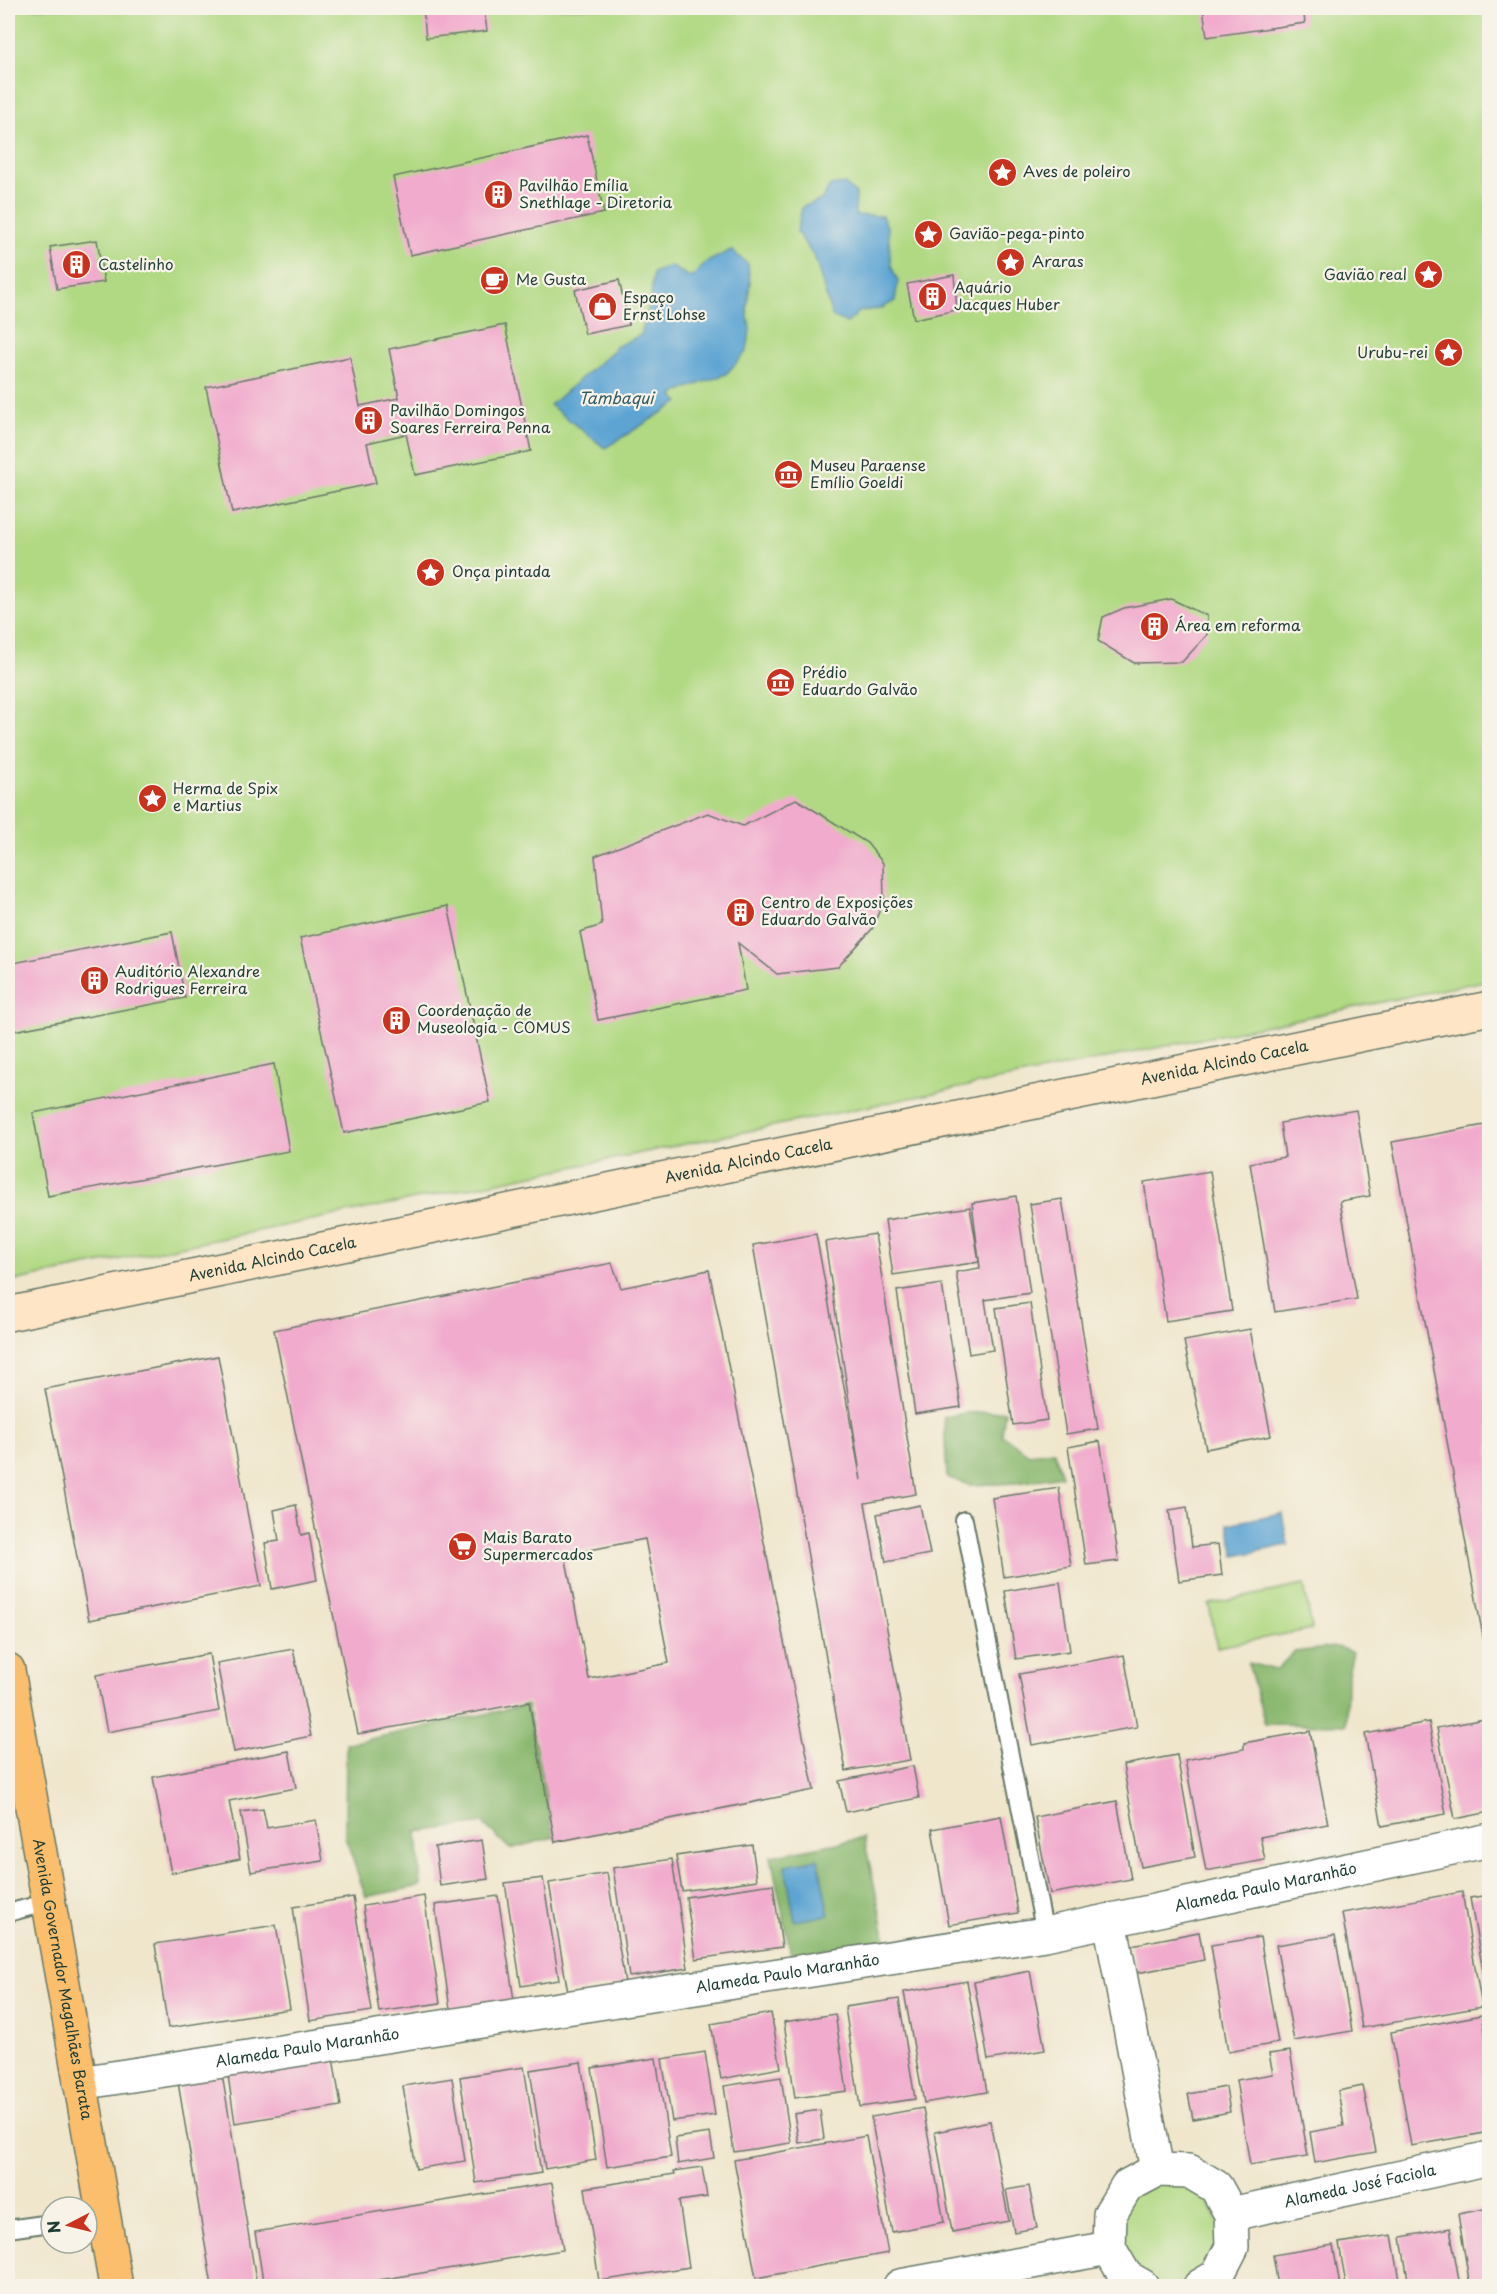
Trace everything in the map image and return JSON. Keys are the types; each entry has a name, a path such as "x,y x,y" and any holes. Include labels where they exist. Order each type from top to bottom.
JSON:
{"main road":[{"name":"Avenida Alcindo Cacela","path":"8,1314 1490,1008"},
{"name":"Avenida Governador Magalhães Barata","path":"8,1670 80,2083 92,2195"},
{"name":"Avenida Governador Magalhães Barata","path":"99,2231 116,2286"}],"street":[{"name":"Alameda Paulo Maranhão","path":"80,2083 1045,1934 1490,1840"},
{"path":"1110,1921 1157,2170"},
{"name":"Alameda José Faciola","path":"1231,2214 1490,2158"},
{"path":"1142,2286 1126,2277 1109,2248 1110,2214 1127,2186 1157,2170 1188,2171 1198,2176 1216,2187 1231,2214 1232,2247 1217,2276 1200,2286"},
{"path":"900,2286 1109,2248"}],"lane":[{"path":"964,1520 1045,1934"},
{"path":"8,1912 48,1902"},
{"path":"8,2229 39,2225"}],"green space":[{"path":"8,8 1489,8 1489,980 8,1282"},
{"path":"1005,1411 1002,1435 1029,1454 1054,1451 1062,1476 1017,1483 969,1485 947,1477 944,1417"},
{"path":"1304,1585 1312,1629 1217,1647 1209,1604"},
{"path":"1336,1647 1353,1652 1347,1678 1346,1725 1265,1724 1248,1663 1276,1670 1294,1652"},
{"path":"527,1705 554,1837 510,1849 483,1823 417,1832 421,1886 366,1897 345,1837 346,1744"},
{"path":"864,1838 886,1940 791,1955 771,1856"},
{"path":"1147,2181 1200,2186 1224,2233 1199,2277 1183,2284 1165,2286 1148,2282 1123,2259 1121,2206"}],"water":[{"path":"845,184 856,194 855,215 882,216 888,229 891,265 898,281 895,301 880,309 860,311 847,323 832,316 815,258 797,232 802,207 821,200 830,186"},
{"name":"Tambaqui","path":"731,250 748,264 750,283 747,308 750,329 747,351 726,374 682,390 673,396 679,402 605,448 550,405 615,347 641,335 651,299 653,273 670,266 692,278 705,263"},
{"path":"1282,1513 1288,1545 1235,1556 1228,1524"},
{"path":"818,1859 829,1915 795,1921 785,1865"}],"building":[{"path":"423,8 484,8 487,31 426,38"},
{"path":"1203,8 1303,8 1305,23 1207,37"},
{"name":"Pavilhão Emília Snethlage - Diretoria","path":"587,135 604,213 410,255 393,177"},
{"name":"Castelinho","path":"97,240 104,282 57,289 50,247"},
{"name":"Aquário Jacques Huber","path":"954,275 957,310 914,319 907,284"},
{"name":"Espaço Ernst Lohse","path":"619,280 629,325 585,334 575,290"},
{"name":"Pavilhão Domingos Soares Ferreira Penna","path":"505,325 531,451 415,475 406,434 367,443 376,483 232,513 206,387 350,357 360,406 399,398 389,349"},
{"name":"Área em reforma","path":"1171,599 1207,616 1207,635 1182,662 1134,663 1098,641 1103,617 1124,608"},
{"name":"Centro de Exposições Eduardo Galvão","path":"796,799 867,843 883,863 884,899 872,929 838,967 777,974 738,943 746,990 598,1020 580,932 602,925 595,856 708,813 743,826"},
{"name":"Coordenação de Museologia - COMUS","path":"448,906 490,1102 344,1133 300,938"},
{"name":"Auditório Alexandre Rodrigues Ferreira","path":"172,932 185,998 8,1032 8,964"},
{"path":"274,1064 289,1151 48,1196 33,1113"},
{"path":"1356,1110 1370,1196 1340,1201 1357,1299 1275,1312 1250,1163 1285,1157 1280,1123"},
{"path":"1490,1124 1490,1664 1488,1664 1392,1142"},
{"path":"1210,1171 1232,1311 1166,1321 1144,1182"},
{"path":"1016,1196 1030,1293 985,1300 993,1350 969,1354 956,1272 980,1268 972,1203"},
{"path":"1062,1199 1098,1429 1066,1434 1030,1204"},
{"path":"970,1207 979,1262 893,1275 885,1220"},
{"path":"816,1234 861,1480 825,1242 875,1234 916,1494 865,1503 910,1760 846,1771 753,1245"},
{"name":"Mais Barato Supermercados","path":"612,1263 621,1288 709,1270 814,1790 555,1842 529,1702 358,1734 274,1330","holes":["645,1539 669,1663 589,1679 565,1555"]},
{"path":"942,1284 961,1407 915,1414 897,1291"},
{"path":"1030,1303 1047,1420 1013,1425 996,1308"},
{"path":"1250,1329 1271,1436 1206,1449 1184,1341"},
{"path":"218,1356 261,1586 89,1620 45,1389"},
{"path":"1100,1441 1119,1561 1086,1565 1068,1447"},
{"path":"1059,1488 1071,1566 1004,1577 992,1498"},
{"path":"296,1505 301,1535 309,1533 317,1580 272,1589 265,1543 279,1541 274,1510"},
{"path":"920,1505 930,1554 886,1562 877,1514"},
{"path":"1187,1507 1192,1547 1218,1544 1222,1575 1179,1581 1169,1510"},
{"path":"1060,1582 1070,1651 1016,1659 1005,1591"},
{"path":"293,1649 311,1736 234,1752 217,1663"},
{"path":"209,1654 219,1711 107,1732 96,1675"},
{"path":"1124,1655 1137,1727 1032,1745 1019,1674"},
{"path":"1490,1718 1490,1812 1455,1819 1437,1728"},
{"path":"1429,1722 1446,1814 1382,1826 1365,1734"},
{"path":"1310,1731 1328,1824 1260,1837 1265,1860 1206,1871 1185,1760 1244,1749 1244,1743"},
{"path":"289,1751 296,1788 229,1801 240,1859 171,1873 153,1777"},
{"path":"1177,1755 1195,1857 1141,1867 1123,1765"},
{"path":"913,1766 919,1798 846,1812 839,1781"},
{"path":"1117,1801 1131,1879 1050,1894 1035,1817"},
{"path":"263,1809 267,1828 316,1820 323,1861 251,1872 241,1812"},
{"path":"1001,1816 1018,1913 949,1925 932,1829"},
{"path":"482,1840 488,1879 440,1886 435,1847"},
{"path":"752,1845 757,1880 682,1891 676,1856"},
{"path":"672,1859 688,1968 629,1977 613,1868"},
{"path":"607,1873 625,1983 568,1993 549,1883"},
{"path":"543,1878 559,1980 521,1986 505,1883"},
{"path":"773,1884 782,1947 696,1959 686,1897"},
{"path":"1462,1892 1482,2007 1362,2028 1342,1913"},
{"path":"1490,1895 1490,1999 1488,1999 1470,1898"},
{"path":"424,1896 440,2003 379,2012 363,1906"},
{"path":"498,1896 514,2000 450,2009 435,1905"},
{"path":"353,1897 372,2011 310,2021 293,1907"},
{"path":"276,1925 290,2009 168,2028 155,1944"},
{"path":"1199,1932 1204,1960 1137,1973 1131,1945"},
{"path":"1335,1935 1352,2031 1294,2041 1276,1945"},
{"path":"1260,1937 1278,2043 1228,2052 1211,1945"},
{"path":"1030,1971 1045,2050 988,2060 974,1982"},
{"path":"967,1981 987,2092 924,2103 904,1992"},
{"path":"899,1999 915,2099 860,2107 845,2007"},
{"path":"771,2013 781,2068 721,2079 711,2024"},
{"path":"835,2014 847,2091 795,2098 784,2022"},
{"path":"1482,2015 1490,2058 1490,2132 1411,2146 1391,2032"},
{"path":"1290,2051 1308,2156 1250,2165 1236,2080 1273,2074 1269,2054"},
{"path":"332,2052 341,2106 235,2123 227,2069"},
{"path":"705,2052 715,2115 672,2121 662,2059"},
{"path":"656,2058 671,2157 607,2167 592,2068"},
{"path":"581,2062 596,2160 545,2169 530,2070"},
{"path":"524,2067 541,2173 476,2183 460,2077"},
{"path":"222,2074 257,2286 212,2286 178,2082"},
{"path":"781,2077 791,2143 734,2152 724,2086"},
{"path":"452,2078 465,2161 416,2169 403,2086"},
{"path":"1363,2086 1376,2152 1315,2163 1310,2132 1344,2126 1338,2091"},
{"path":"1226,2087 1230,2112 1193,2119 1188,2094"},
{"path":"923,2108 944,2222 892,2232 871,2117"},
{"path":"820,2110 824,2139 799,2143 794,2114"},
{"path":"990,2121 1009,2221 952,2232 935,2132"},
{"path":"710,2133 714,2158 678,2164 675,2138"},
{"path":"866,2136 888,2253 756,2278 734,2160"},
{"path":"702,2167 707,2197 679,2201 689,2267 599,2281 585,2188 675,2174 674,2171"},
{"path":"552,2183 563,2250 342,2286 264,2286 255,2232"},
{"path":"1029,2186 1037,2228 1014,2232 1006,2190"},
{"path":"1490,2208 1490,2286 1470,2286 1458,2214"},
{"path":"1450,2228 1460,2286 1409,2286 1401,2237"},
{"path":"1392,2235 1401,2286 1346,2286 1339,2243"},
{"path":"1333,2245 1340,2286 1278,2286 1273,2255"}],"place":[{"name":"Aves de poleiro","path":"1002,172"},
{"name":"Pavilhão Emília Snethlage - Diretoria","path":"498,195"},
{"name":"Gavião-pega-pinto","path":"928,234"},
{"name":"Araras","path":"1011,262"},
{"name":"Castelinho","path":"77,265"},
{"name":"Gavião real","path":"1428,275"},
{"name":"Me Gusta","path":"495,280"},
{"name":"Aquário Jacques Huber","path":"933,297"},
{"name":"Espaço Ernst Lohse","path":"602,307"},
{"name":"Urubu-rei","path":"1449,353"},
{"name":"Pavilhão Domingos Soares Ferreira Penna","path":"369,420"},
{"name":"Museu Paraense Emílio Goeldi","path":"789,475"},
{"name":"Onça pintada","path":"431,572"},
{"name":"Área em reforma","path":"1154,626"},
{"name":"Prédio Eduardo Galvão","path":"781,682"},
{"name":"Herma de Spix e Martius","path":"152,798"},
{"name":"Centro de Exposições Eduardo Galvão","path":"740,912"},
{"name":"Auditório Alexandre Rodrigues Ferreira","path":"94,981"},
{"name":"Coordenação de Museologia - COMUS","path":"396,1020"},
{"name":"Mais Barato Supermercados","path":"462,1547"}]}
